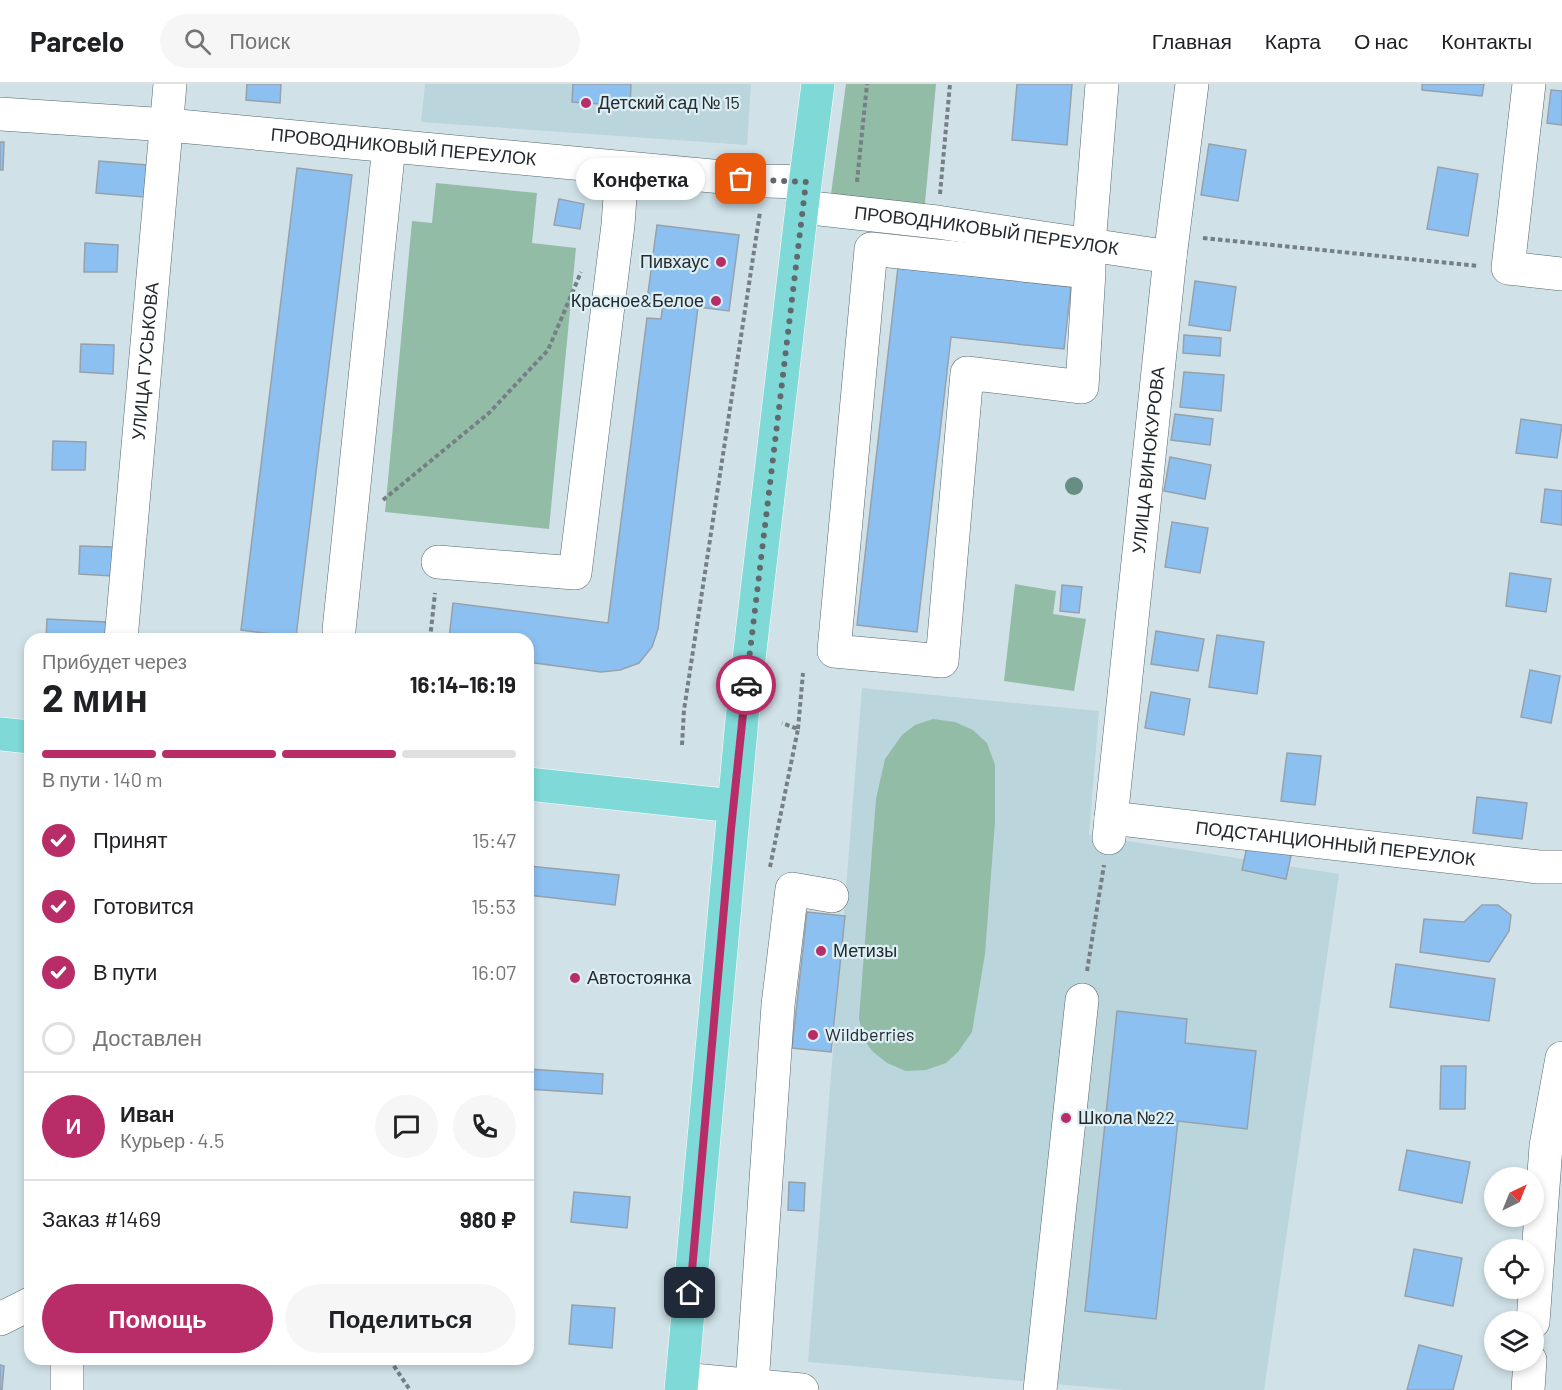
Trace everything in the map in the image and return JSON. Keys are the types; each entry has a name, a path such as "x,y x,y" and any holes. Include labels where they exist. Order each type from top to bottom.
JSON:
{"main road":[{"path":"681,1384 742,719 819,84"},
{"path":"0,734 24,736"},
{"path":"534,785 734,806"}],"street":[{"name":"УЛИЦА ГУСЬКОВА","path":"122,633 170,84"},
{"path":"1089,259 871,249 834,651 942,662 967,373 1082,387 1102,84"},
{"name":"УЛИЦА ВИНОКУРОВА","path":"1110,828 1171,246 1192,84"},
{"path":"1529,84 1508,268 1562,274"},
{"name":"ПРОВОДНИКОВЫЙ ПЕРЕУЛОК","path":"0,114 168,125 765,181 853,213 937,222 1089,259 1171,246"},
{"path":"339,630 389,146"},
{"path":"438,562 576,573 618,225 622,168"},
{"name":"ПОДСТАНЦИОННЫЙ ПЕРЕУЛОК","path":"1110,828 1539,867 1562,867"},
{"path":"752,1385 778,1005 792,888 832,896"},
{"path":"1040,1390 1082,1000"},
{"path":"1534,1311 1546,1146 1562,1058"},
{"path":"0,1319 24,1307"},
{"path":"67,1365 67,1390"},
{"path":"1528,1390 1529,1371"},
{"path":"681,1384 752,1385 802,1390"}],"path":[{"path":"853,213 867,84"},
{"path":"937,222 950,84"},
{"path":"682,745 684,710 765,181"},
{"path":"1171,246 1508,268"},
{"path":"349,527 489,413 548,350 578,276 585,267"},
{"path":"430,633 438,562"},
{"path":"798,729 803,673"},
{"path":"1082,1000 1110,828"},
{"path":"395,1365 411,1390"}],"shaded area":[{"name":"Детский сад № 15","path":"425,84 751,84 747,145 421,122"},
{"name":"Школа №22","path":"862,688 1099,711 1089,835 1339,874 1264,1390 1123,1390 808,1362"}],"green space":[{"path":"846,84 936,84 924,214 830,201"},
{"path":"436,183 537,193 532,243 576,248 549,529 385,512 412,221 432,223"},
{"path":"1015,584 1056,591 1053,614 1086,619 1074,691 1004,681"},
{"path":"933,719 955,722 973,730 987,743 995,765 995,822 985,954 972,1032 958,1052 946,1063 926,1070 906,1071 887,1063 872,1051 863,1038 859,1018 876,799 885,759 902,735 915,725"}],"building":[{"path":"247,84 281,84 280,103 246,100"},
{"path":"573,84 631,84 630,106 572,102"},
{"path":"1017,84 1072,84 1067,145 1012,140"},
{"path":"1422,84 1484,84 1482,96 1422,90"},
{"path":"1551,90 1562,91 1562,125 1547,123"},
{"path":"0,142 4,142 3,170 0,170"},
{"path":"1209,144 1246,150 1238,201 1201,195"},
{"path":"99,161 147,165 144,197 96,193"},
{"path":"1438,167 1478,174 1468,236 1427,229"},
{"path":"297,168 352,175 296,633 241,630"},
{"path":"559,199 584,204 580,229 554,225"},
{"path":"657,225 739,235 729,311 698,307 658,629 652,647 639,663 620,670 601,672 534,663 534,633 450,633 453,603 608,623 647,318 661,319 663,303 647,301"},
{"path":"85,243 118,245 117,272 84,272"},
{"path":"898,267 1071,287 1064,349 951,337 917,632 857,625"},
{"path":"1195,281 1236,287 1230,331 1189,325"},
{"path":"1184,335 1221,338 1220,356 1183,353"},
{"path":"81,344 114,345 113,374 80,372"},
{"path":"1184,372 1224,375 1221,411 1180,407"},
{"path":"1175,414 1213,419 1210,445 1171,440"},
{"path":"1521,419 1562,425 1557,458 1516,453"},
{"path":"53,441 86,442 85,470 52,470"},
{"path":"1170,457 1211,465 1205,499 1164,491"},
{"path":"1545,489 1562,491 1562,525 1541,522"},
{"path":"1172,522 1208,528 1200,573 1165,567"},
{"path":"80,546 113,547 113,576 79,574"},
{"path":"1510,573 1551,579 1546,612 1506,606"},
{"path":"1062,585 1082,587 1079,613 1060,611"},
{"path":"47,619 106,622 105,633 46,633"},
{"path":"1156,631 1204,639 1198,671 1151,664"},
{"path":"1217,635 1264,642 1257,694 1209,687"},
{"path":"1530,670 1560,676 1551,723 1521,717"},
{"path":"1151,692 1190,699 1184,735 1145,728"},
{"path":"1287,753 1321,756 1315,805 1281,801"},
{"path":"1477,797 1527,803 1522,839 1473,833"},
{"path":"1248,842 1292,851 1286,879 1242,870"},
{"path":"534,867 619,875 615,905 534,896"},
{"path":"1482,905 1498,905 1511,915 1509,931 1489,962 1420,952 1424,919 1464,922"},
{"path":"807,912 845,916 831,1052 792,1048"},
{"path":"1396,964 1495,979 1489,1021 1390,1007"},
{"path":"1117,1011 1187,1019 1185,1043 1256,1051 1247,1129 1178,1121 1156,1319 1085,1311"},
{"path":"1441,1066 1466,1066 1465,1109 1440,1109"},
{"path":"534,1069 603,1074 602,1094 534,1089"},
{"path":"1407,1150 1470,1162 1462,1203 1399,1190"},
{"path":"789,1182 805,1183 804,1211 788,1210"},
{"path":"574,1192 630,1197 627,1228 571,1222"},
{"path":"1414,1249 1462,1258 1453,1306 1405,1296"},
{"path":"572,1305 615,1308 612,1348 569,1344"},
{"path":"1419,1345 1462,1356 1453,1390 1407,1390"},
{"path":"0,1365 4,1366 2,1390 0,1390"}],"way so far":[{"path":"741,179 806,182 746,685"}],"place":[{"name":"Детский сад № 15","path":"586,103"},
{"name":"Конфетка","path":"741,179"},
{"name":"Пивхаус","path":"721,262"},
{"name":"Красное&Белое","path":"716,301"},
{"name":"Метизы","path":"821,951"},
{"name":"Автостоянка","path":"575,978"},
{"name":"Wildberries","path":"813,1035"},
{"name":"Школа №22","path":"1066,1118"}],"route":[{"path":"690,1293 746,685"}]}
